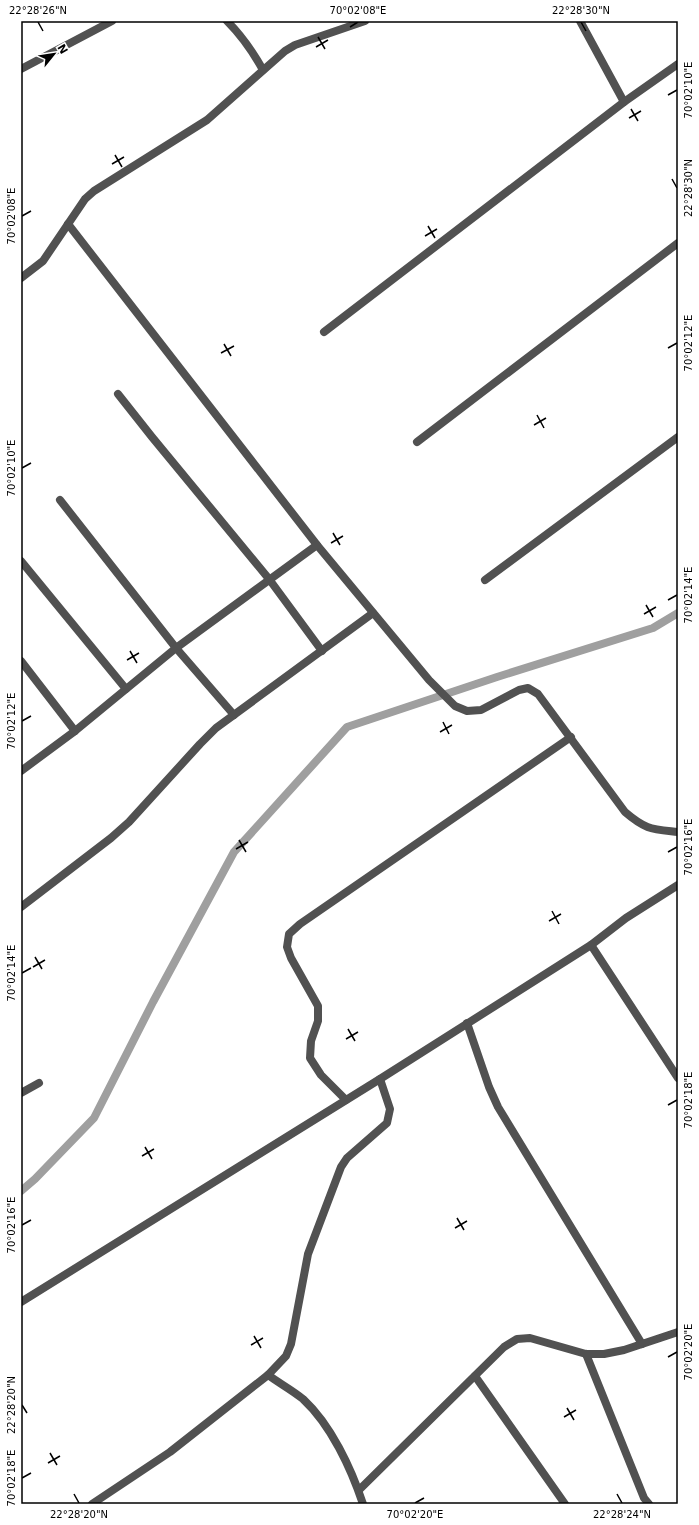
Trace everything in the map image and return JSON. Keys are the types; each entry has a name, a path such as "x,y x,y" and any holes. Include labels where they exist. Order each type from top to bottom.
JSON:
{"street":[{"path":"21,69 112,21"},
{"path":"227,21 240,34 264,70"},
{"path":"21,278 43,260 85,199 94,190 207,120 285,51 295,45 365,21"},
{"path":"580,21 624,102"},
{"path":"324,332 624,102 678,66"},
{"path":"68,224 316,545 429,680 455,706 467,711 481,710 519,690 528,688 538,694 625,812 639,824 652,829 678,832"},
{"path":"417,442 678,243"},
{"path":"118,394 268,579 322,651"},
{"path":"485,580 678,437"},
{"path":"60,500 176,648 234,715"},
{"path":"21,770 75,731 176,648 316,545"},
{"path":"21,561 126,689"},
{"path":"21,907 111,838 129,822 216,728 373,613"},
{"path":"21,661 75,731"},
{"path":"346,1100 320,1075 310,1058 310,1041 318,1021 318,1006 291,958 287,947 289,934 300,924 571,737"},
{"path":"21,1302 380,1079 591,945 626,918 678,886"},
{"path":"591,945 678,1078"},
{"path":"467,1023 489,1087 498,1107 642,1344"},
{"path":"92,1504 170,1452 268,1375 286,1356 292,1344 308,1254 341,1167 347,1158 387,1123 390,1109 380,1079"},
{"path":"21,1093 39,1083"},
{"path":"359,1490 504,1347 517,1339 530,1338 586,1354 604,1354 624,1350 678,1332"},
{"path":"586,1354 644,1498 649,1504"},
{"path":"268,1375 303,1400 325,1424 335,1439 364,1504"},
{"path":"475,1376 565,1504"}],"waterway":[{"path":"21,1191 35,1179 94,1118 153,1002 234,852 347,727 497,677 653,628 678,613"}]}
